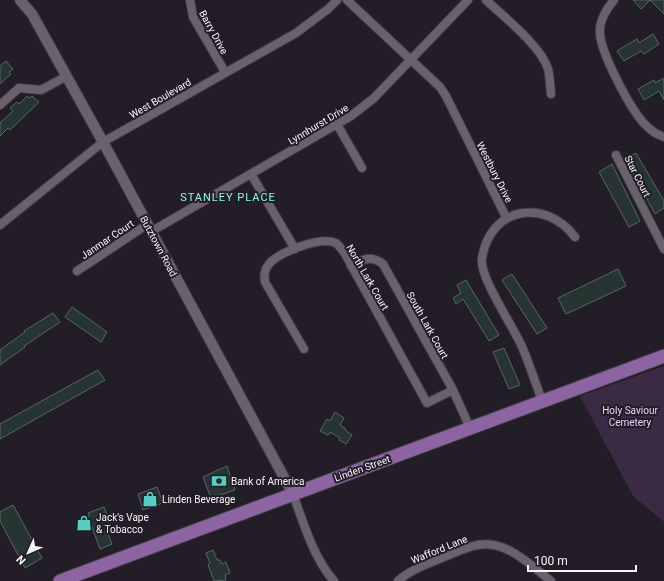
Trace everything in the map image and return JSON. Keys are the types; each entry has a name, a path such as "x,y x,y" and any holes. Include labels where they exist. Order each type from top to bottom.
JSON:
{"main road":[{"name":"Linden Street","path":"63,580 664,356"}],"street":[{"name":"Butztown Road","path":"20,0 32,14 104,142 293,494"},
{"name":"Barry Drive","path":"190,0 193,17 225,72"},
{"name":"West Boulevard","path":"0,225 104,142 296,33 328,9 337,0"},
{"name":"Westbury Drive","path":"347,0 434,80 446,96 506,217 488,239 483,250 481,264 487,281 524,350 542,401"},
{"name":"Lynnhurst Drive","path":"150,227 338,126 374,98 468,0"},
{"path":"486,0 531,42 540,53 548,68 551,94"},
{"path":"614,0 606,10 600,30 603,51 618,82 638,116 653,132 664,137"},
{"path":"0,105 19,88 41,90 66,76"},
{"path":"338,126 362,168"},
{"name":"Star Court","path":"616,155 664,249"},
{"path":"251,174 295,249"},
{"path":"506,217 524,212 547,215 560,222 575,237"},
{"name":"Janmar Court","path":"77,271 150,227"},
{"name":"North Lark Court","path":"304,349 266,282 264,276 265,271 272,261 295,249 316,242 330,241 337,243 351,266 427,403 453,390"},
{"name":"South Lark Court","path":"351,266 365,258 376,259 383,264 453,390 470,428"},
{"path":"293,494 313,546 334,581"},
{"name":"Wafford Lane","path":"398,581 410,572 430,563 473,546 491,544 505,548 516,554 551,581"}],"green space":[{"name":"Holy Saviour Cemetery","path":"664,366 664,522 633,496 580,396"}],"building":[{"path":"633,0 650,0 641,9"},
{"path":"650,0 664,0 664,14"},
{"path":"653,34 659,44 644,54 641,51 624,61 617,51 637,39 639,43"},
{"path":"6,61 13,69 9,72 11,74 0,84 0,66"},
{"path":"664,78 664,100 659,91 644,100 638,89 654,80 655,83"},
{"path":"27,96 29,98 32,96 39,102 10,130 8,128 0,136 0,123 13,111 10,108 17,102 19,104"},
{"path":"636,153 664,201 664,208 655,214 625,159"},
{"path":"612,164 640,221 629,227 599,172"},
{"path":"618,269 626,286 566,314 558,298"},
{"path":"512,274 547,328 537,334 502,280"},
{"path":"466,280 499,335 489,341 463,299 456,304 453,298 461,293 457,285"},
{"path":"72,307 107,332 101,342 65,317"},
{"path":"53,313 60,322 24,346 25,347 0,365 0,350 25,332 24,331"},
{"path":"504,348 520,385 509,389 493,352"},
{"path":"98,370 105,380 0,439 0,424"},
{"path":"335,412 344,418 340,425 352,435 346,444 330,432 328,435 320,431 327,419 330,421"},
{"path":"227,466 235,490 211,498 203,477"},
{"name":"Linden Beverage","path":"157,487 163,503 143,510 138,494"},
{"path":"13,505 42,558 25,568 0,521 0,512"},
{"path":"104,507 109,521 104,523 112,544 100,549 92,527 81,531 77,521 89,516 88,513"},
{"path":"213,550 217,560 220,560 222,564 226,562 230,573 225,575 226,580 214,581 208,565 210,563 206,553"}],"place":[{"name":"Bank of America","path":"219,481"},
{"name":"Linden Beverage","path":"150,499"},
{"name":"Jack's Vape & Tobacco","path":"84,523"}],"district":[{"name":"STANLEY PLACE","path":"228,197"}]}
